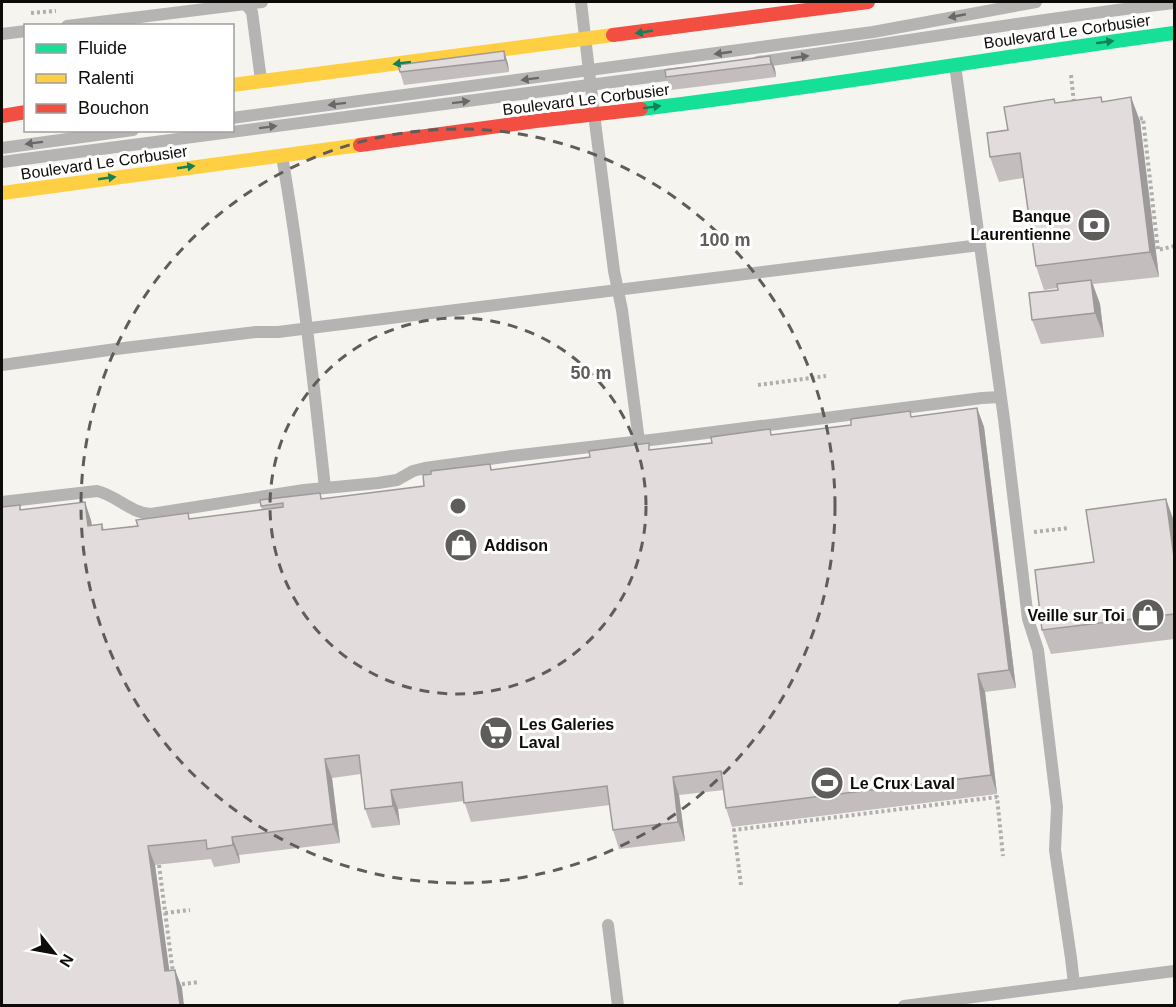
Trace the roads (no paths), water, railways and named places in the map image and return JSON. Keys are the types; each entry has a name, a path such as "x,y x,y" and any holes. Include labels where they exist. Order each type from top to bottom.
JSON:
{"street":[{"path":"234,85 868,2"},
{"name":"Boulevard Le Corbusier","path":"2,193 801,88 1174,33"},
{"path":"2,116 24,112"}],"lane":[{"path":"82,24 262,2"},
{"path":"581,2 617,290 622,309 639,441"},
{"name":"Boulevard Le Corbusier","path":"234,118 873,33 1036,2"},
{"path":"245,3 252,12 261,81"},
{"name":"Boulevard Le Corbusier","path":"744,64 1174,3"},
{"path":"2,34 24,31"},
{"path":"955,64 1028,619 1038,650 1057,807 1055,850 1074,984"},
{"name":"Boulevard Le Corbusier","path":"234,132 697,70"},
{"name":"Boulevard Le Corbusier","path":"2,148 118,132"},
{"name":"Boulevard Le Corbusier","path":"2,162 231,132"},
{"path":"282,155 307,327 325,488"},
{"path":"2,365 116,349 256,332 278,332 980,245"},
{"path":"2,502 97,491 109,495 136,511 151,514 325,488 397,480 414,471 444,465 1000,397"},
{"path":"608,925 618,1005"},
{"path":"904,1005 1174,971"}],"place":[{"name":"Banque Laurentienne","path":"1094,225"},
{"name":"Addison","path":"461,545"},
{"name":"Veille sur Toi","path":"1148,615"},
{"name":"Les Galeries Laval","path":"496,733"},
{"name":"Le Crux Laval","path":"827,783"}]}
